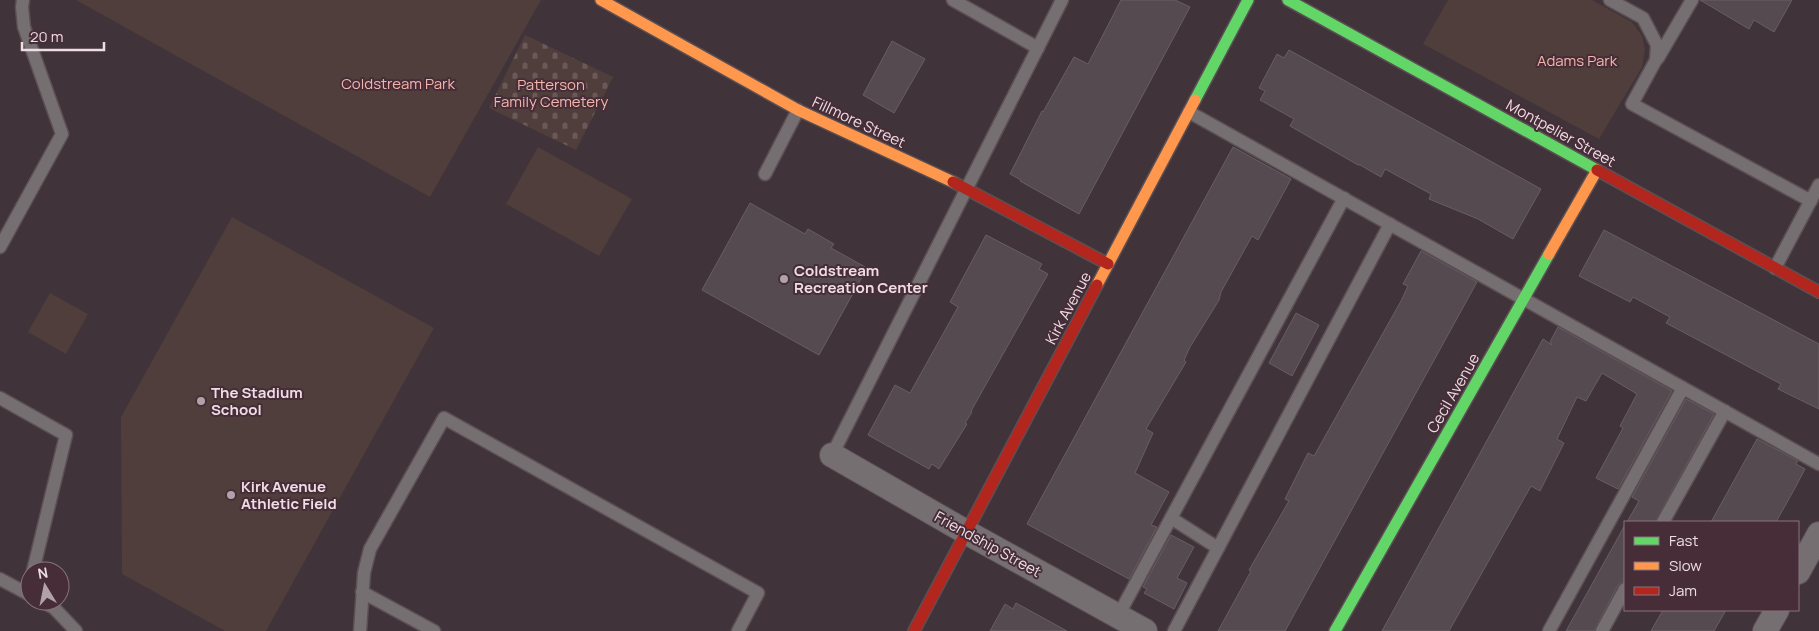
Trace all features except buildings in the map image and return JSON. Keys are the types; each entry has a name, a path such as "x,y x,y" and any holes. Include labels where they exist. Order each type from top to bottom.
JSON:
{"street":[{"name":"Fillmore Street","path":"601,0 798,110 967,188 1108,264"},
{"name":"Kirk Avenue","path":"914,631 1248,0"},
{"name":"Montpelier Street","path":"1288,0 1819,292"},
{"name":"Cecil Avenue","path":"1335,631 1597,170"},
{"name":"Friendship Street","path":"832,455 1132,626"},
{"path":"1799,570 1819,534"},
{"path":"1765,631 1776,611"}],"lane":[{"path":"0,247 62,134 24,26 23,0"},
{"path":"953,0 1038,48"},
{"path":"832,455 1062,0"},
{"path":"1610,0 1644,18 1657,46 1656,60"},
{"path":"1692,0 1632,104 1810,201"},
{"path":"765,174 798,110"},
{"path":"1189,112 1819,464"},
{"path":"1775,268 1819,185"},
{"path":"1132,626 1171,518 1344,198"},
{"path":"1174,631 1390,224"},
{"path":"1549,631 1683,388"},
{"path":"2,403 66,435 35,561"},
{"path":"1664,521 1725,412"},
{"path":"360,631 364,573 370,549 444,418 758,593 738,631"},
{"path":"1171,518 1218,548"},
{"path":"0,579 20,587"},
{"path":"1602,631 1624,591"},
{"path":"362,592 434,631"},
{"path":"57,611 76,631"}],"green space":[{"name":"Coldstream Park","path":"76,0 541,0 430,197"},
{"name":"Adams Park","path":"1448,0 1592,0 1632,22 1642,36 1645,50 1642,67 1599,139 1423,44"},
{"name":"Patterson Family Cemetery","path":"525,35 613,77 576,150 489,108"},
{"path":"538,147 632,199 599,256 506,204"},
{"name":"Kirk Avenue Athletic Field","path":"232,217 434,328 266,631 225,631 122,574 121,417"},
{"path":"50,293 88,314 66,354 28,332"}],"traffic: fast":[{"path":"1195,100 1248,0"},
{"path":"1288,0 1597,170"},
{"path":"1335,631 1549,254"}],"traffic: slow":[{"path":"601,0 798,110 953,182"},
{"path":"1097,285 1195,100"},
{"path":"1549,254 1597,170"}],"traffic: jam":[{"path":"1597,170 1819,292"},
{"path":"953,182 1108,264"},
{"path":"914,631 1097,285"}],"place":[{"name":"Coldstream Recreation Center","path":"784,279"},
{"name":"The Stadium School","path":"201,401"},
{"name":"Kirk Avenue Athletic Field","path":"231,495"}]}
